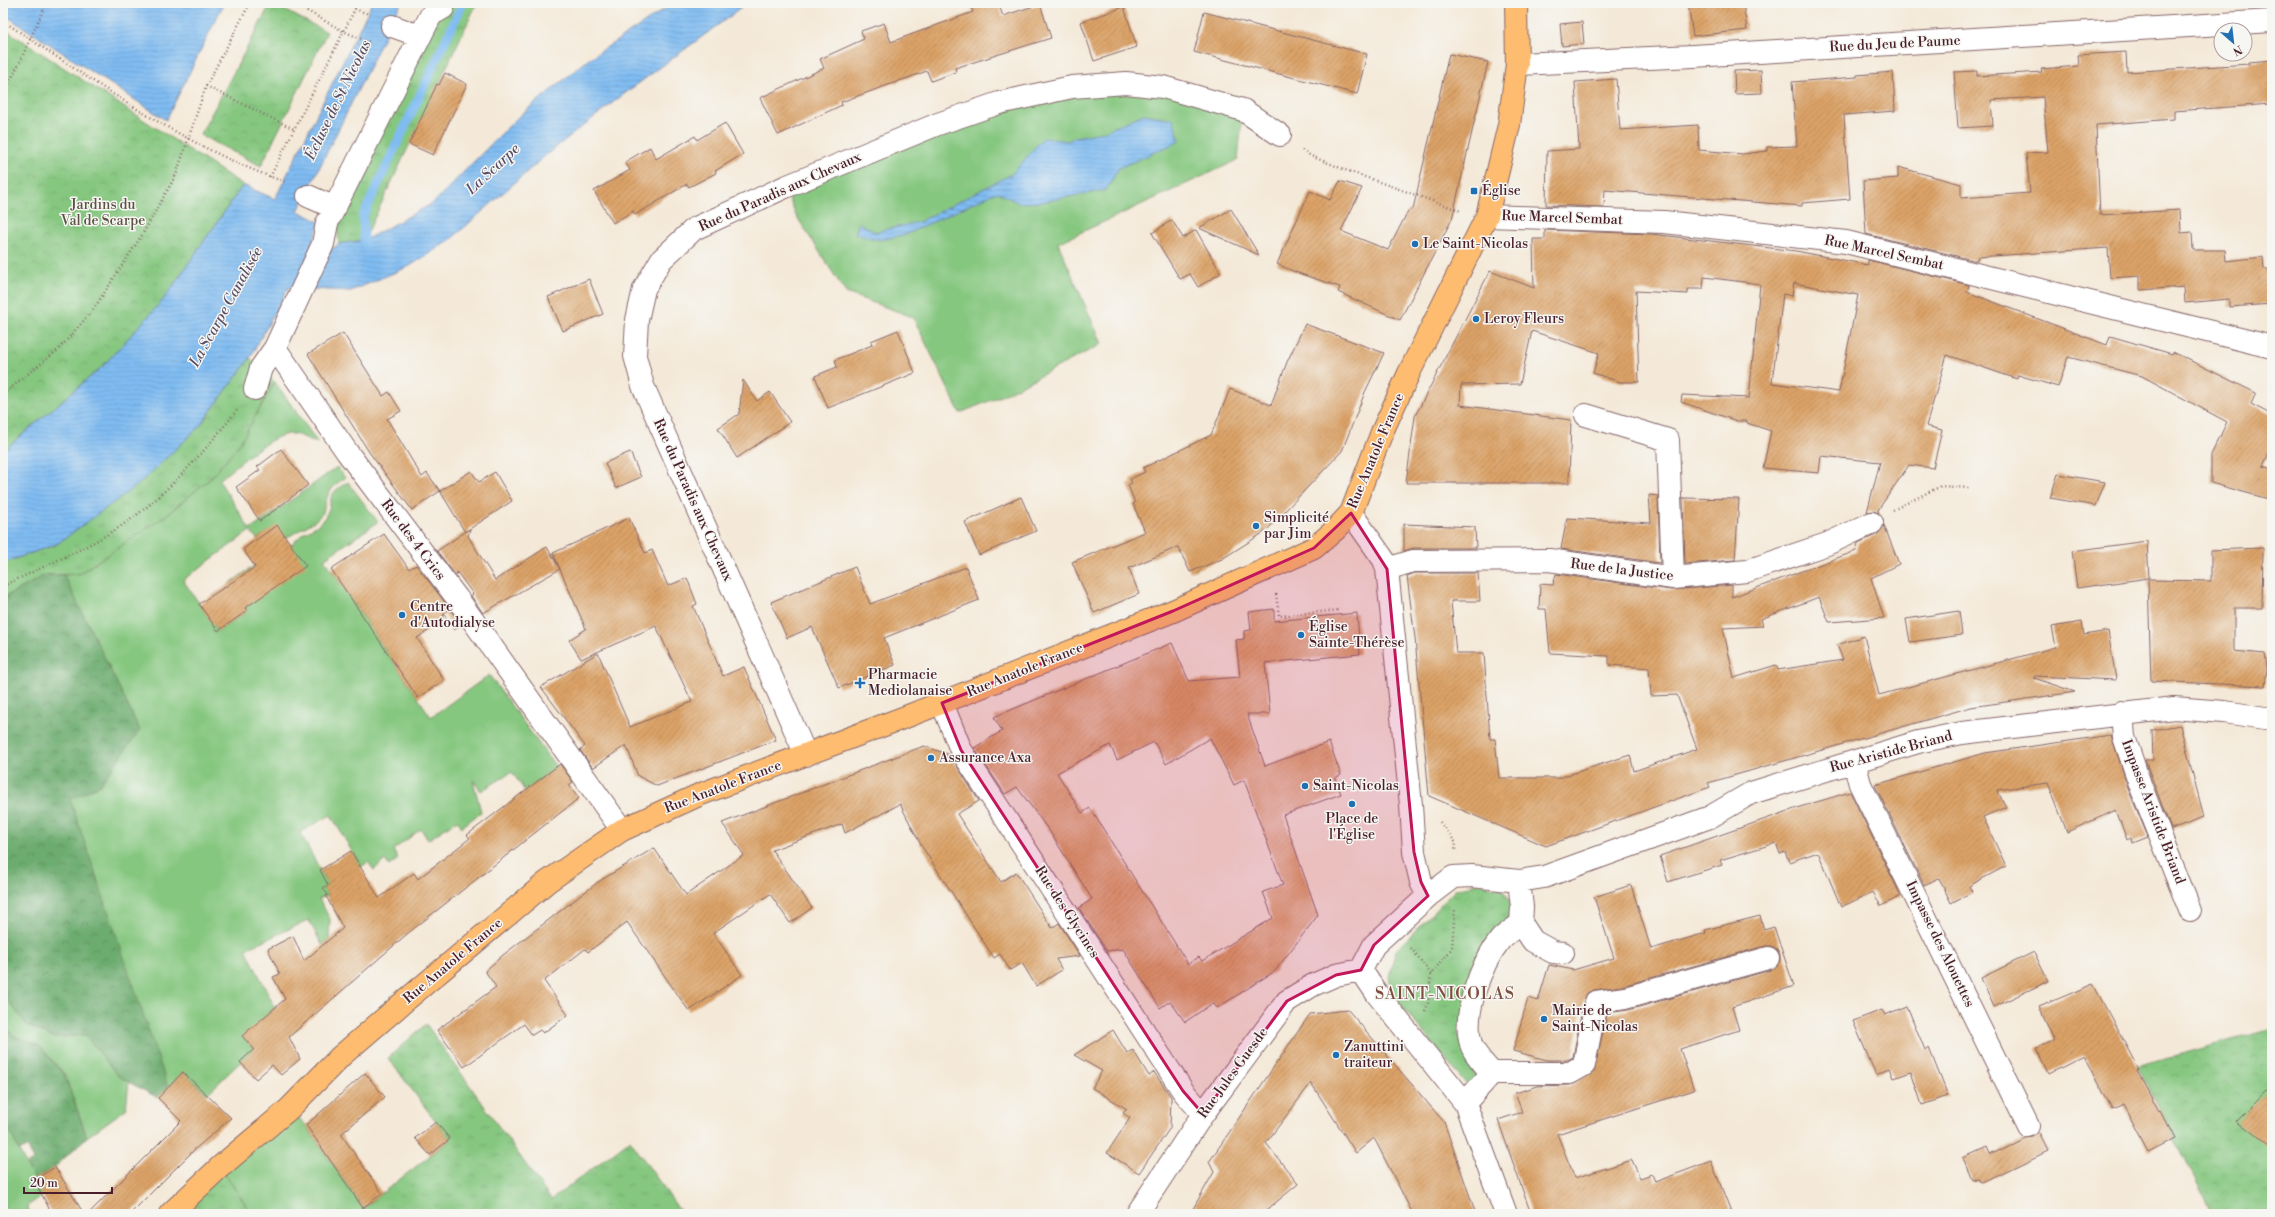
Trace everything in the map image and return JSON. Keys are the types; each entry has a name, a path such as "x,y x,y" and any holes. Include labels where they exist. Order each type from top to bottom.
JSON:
{"main road":[{"name":"Rue Anatole France","path":"170,1214 220,1167 289,1109 341,1056 406,1000 547,882 622,830 701,794 942,703 1173,611 1314,548 1351,513 1382,432 1487,216 1509,125 1518,64 1516,3"}],"street":[{"path":"255,389 261,368 275,348 328,225 420,36 437,11"},
{"name":"Rue du Jeu de Paume","path":"1518,64 1701,55 2272,21"},
{"path":"392,26 420,36"},
{"name":"Rue du Paradis aux Chevaux","path":"806,755 643,386 634,356 637,320 644,288 661,260 694,229 785,188 938,124 999,103 1072,87 1126,83 1163,87 1243,110 1280,135"},
{"path":"308,196 328,225"},
{"name":"Rue Marcel Sembat","path":"1487,216 1664,222 1846,242 2272,347"},
{"name":"Rue des 4 Crics","path":"275,348 347,452 457,598 622,830"},
{"path":"1586,415 1668,440 1673,578"},
{"path":"1351,513 1384,560 1387,569 1414,852 1420,882 1428,896"},
{"name":"Rue de la Justice","path":"1387,569 1413,561 1549,560 1673,578 1747,571 1827,544 1872,522"},
{"name":"Rue des Glycines","path":"942,703 961,750 1183,1091 1203,1114"},
{"name":"Rue Aristide Briand","path":"1361,970 1374,945 1428,896 1453,877 1472,876 1519,881 1544,877 1575,868 1640,841 1710,817 1751,793 1918,742 1962,733 2174,708 2224,712 2272,719"},
{"name":"Impasse Aristide Briand","path":"2122,713 2124,737 2138,780 2190,910"},
{"name":"Impasse des Alouettes","path":"1854,762 1860,784 2028,1126"},
{"path":"1519,881 1522,907 1521,923 1533,941 1553,952 1564,953"},
{"path":"1492,1074 1471,1044 1468,1016 1478,982 1493,950 1501,939 1521,923"},
{"path":"1466,1102 1492,1074 1570,1073 1584,1065 1596,1002 1625,998 1768,958"},
{"path":"1361,970 1377,994 1466,1102 1506,1214"},
{"name":"Rue Jules Guesde","path":"1137,1214 1203,1114 1287,1001 1313,985 1336,975 1361,970"}],"path":[{"path":"3,94 47,3"},
{"path":"3,394 60,349 93,310 142,235 176,176 206,86 250,3"},
{"path":"293,3 352,34"},
{"path":"270,177 355,8 366,14"},
{"path":"3,21 163,126 234,162 283,181"},
{"path":"206,86 294,129"},
{"path":"1280,135 1311,156 1348,171 1460,210 1487,216"},
{"path":"3,586 93,543 133,517 176,481 255,389"},
{"path":"1872,522 1903,503 1941,486 1969,488"},
{"path":"1278,602 1280,616 1340,610"},
{"path":"1392,928 1420,958 1431,974"}],"highlighted area":[{"path":"1351,513 1387,569 1414,852 1421,882 1428,896 1374,945 1361,970 1336,975 1287,1001 1203,1114 1183,1091 961,750 942,703 1173,611 1314,548"}],"green space":[{"path":"271,3 327,32 261,166 200,135"},
{"path":"429,3 477,3 364,240 339,244 337,224"},
{"name":"Jardins du Val de Scarpe","path":"3,28 243,185 163,300 102,367 3,451"},
{"path":"1126,83 1243,110 1238,160 1058,243 1102,344 999,397 960,413 913,317 846,293 795,214 785,187 938,124"},
{"path":"250,358 275,382 240,443 212,477 164,517 79,574 46,575 3,598 3,563 57,544 199,427"},
{"path":"275,382 318,443 295,434 286,434 255,451 219,480 250,530 337,467 345,478 332,489 327,497 323,513 315,521 286,538 277,526 257,539 250,531 183,580 218,631 247,611 229,584 254,566 292,547 291,545 300,536 306,531 317,526 323,520 328,511 332,495 335,491 348,482 378,522 324,559 431,717 489,675 556,767 525,791 512,772 481,791 473,780 481,812 462,827 457,820 428,840 421,829 393,850 398,859 389,866 385,860 374,870 368,862 361,867 331,815 300,832 328,885 323,888 328,895 319,899 330,919 329,940 322,945 309,920 246,949 275,1008 243,1036 254,1049 207,1094 183,1072 168,1087 70,799 99,786 140,730 64,575 79,574 164,517 212,477 240,443"},
{"path":"46,575 64,575 140,730 99,786 168,1087 158,1098 118,1076 85,1035 54,1038 27,1025 7,1000 3,981 3,598"},
{"path":"1478,883 1504,890 1514,910 1511,919 1502,923 1486,942 1458,1033 1476,1079 1468,1086 1392,995 1389,976 1396,950 1455,890"},
{"path":"3,981 7,1000 27,1025 54,1038 85,1035 118,1076 129,1082 126,1109 87,1137 65,1075 40,1046 13,1035 3,1023"},
{"path":"3,1023 13,1035 40,1046 65,1076 87,1137 55,1167 35,1179 26,1165 34,1159 27,1147 19,1151 3,1117"},
{"path":"426,1024 551,1200 630,1140 682,1214 367,1214 363,1208 450,1140 388,1058"},
{"path":"2272,1029 2272,1214 2213,1214 2137,1066"},
{"path":"289,1109 306,1125 367,1214 252,1214 220,1167"},
{"path":"3,1117 26,1165 45,1194 27,1206 30,1214 8,1214 3,1202"},
{"path":"220,1167 252,1214 184,1214"}],"water":[{"path":"3,3 224,3 166,120 3,14"},
{"path":"372,3 401,3 298,211 320,222 298,284 287,290 250,358 199,427 139,484 57,544 3,563 3,451 102,367 163,300 243,185 275,199"},
{"name":"La Scarpe","path":"674,3 748,3 620,97 546,155 450,240 410,266 351,291 309,289 325,254 339,244 365,240 433,203 517,118 589,59"},
{"path":"1144,114 1173,119 1180,141 1119,168 1106,190 1041,202 1019,203 997,192 907,234 880,240 855,234 859,223 875,232 919,222 1012,174 1043,138 1068,141 1075,137 1103,132"}],"building":[{"path":"985,3 998,3 1003,16 1040,4 1051,38 955,68 956,72 931,81 927,71 841,102 842,105 778,135 760,98 824,68 820,59 864,39 861,31 884,23 891,42 973,12 971,7"},
{"path":"1688,3 1743,3 1747,30 1693,36"},
{"path":"1124,7 1137,47 1094,61 1081,22"},
{"path":"1204,12 1367,54 1357,94 1194,52"},
{"path":"1582,22 1584,44 1562,46 1560,24"},
{"path":"2126,52 2127,72 2249,64 2249,62 2272,60 2272,104 2174,111 2174,119 2096,125 2100,215 2180,210 2181,233 2192,232 2193,250 2225,250 2226,261 2263,257 2264,269 2272,269 2272,304 2229,307 2229,299 2185,303 2184,287 2140,290 2140,276 2110,278 2108,248 1978,257 1977,261 1866,234 1863,181 1898,178 1898,167 1961,184 1961,198 2030,193 2026,153 2048,152 2043,97 1991,100 1993,126 1958,128 1954,72 1977,71 1977,76 2042,72 2041,69 2079,66 2078,55"},
{"path":"1449,54 1488,62 1452,219 1400,320 1338,292 1340,287 1295,272 1277,264 1310,191 1330,200 1340,181 1362,188 1341,231 1388,250 1408,211 1413,209"},
{"path":"1761,70 1762,93 1735,94 1734,71"},
{"path":"1893,72 1895,111 1844,115 1850,199 1802,203 1802,206 1605,190 1604,207 1546,205 1547,151 1579,149 1575,82 1616,79 1620,130 1698,125 1699,150 1743,154 1767,151 1767,147 1797,146 1792,82 1857,77 1857,75"},
{"path":"445,73 467,84 433,155 409,144 437,84 439,85"},
{"path":"725,123 743,154 715,171 716,173 689,187 687,184 635,215 633,211 613,223 594,191 630,170 625,162 650,147 656,159 695,136 697,140"},
{"path":"1231,209 1259,255 1199,228"},
{"path":"1172,220 1183,238 1196,230 1221,273 1198,287 1190,274 1180,279 1152,233"},
{"path":"1545,230 1651,234 1796,251 1868,265 1868,260 1969,285 1967,292 2107,345 2110,336 2172,354 2173,352 2256,393 2251,404 2272,415 2272,446 2263,466 2272,469 2272,500 2211,483 2211,455 2227,422 2142,376 2068,357 2058,387 2018,375 2017,379 1947,355 1926,426 1942,430 1933,468 1909,465 1878,510 1879,513 1873,511 1867,512 1880,462 1821,456 1819,473 1763,468 1771,431 1747,423 1747,421 1737,421 1681,402 1682,395 1749,398 1760,284 1704,277 1703,289 1688,289 1688,294 1636,291 1639,382 1620,382 1593,373 1599,353 1532,331 1520,384 1461,385 1460,405 1571,420 1569,483 1406,483 1415,416 1490,271 1534,288 1533,239 1545,239","holes":["1794,283 1858,295 1839,392 1772,383 1783,294 1792,296"]},
{"path":"589,279 603,314 563,331 548,297"},
{"path":"1305,324 1384,353 1365,392 1342,451 1266,531 1222,559 1190,572 1178,547 1129,568 1139,594 1094,613 1072,562 1145,532 1133,504 1135,503 1128,485 1132,483 1130,479 1145,472 1143,468 1211,435 1230,389 1271,405 1287,362"},
{"path":"898,330 915,373 828,408 815,376 837,367 835,360 872,345 871,341"},
{"path":"343,333 383,396 389,392 401,411 387,419 422,477 427,473 440,491 412,510 369,452 308,354"},
{"path":"743,380 757,401 770,392 790,422 737,458 718,428 739,414"},
{"path":"281,449 308,485 260,521 236,487 260,470 257,467"},
{"path":"630,452 641,477 616,488 605,463"},
{"path":"471,471 479,482 495,472 512,501 465,532 440,491"},
{"path":"2058,474 2105,482 2096,506 2050,498"},
{"path":"1649,495 1658,496 1660,563 1561,549 1567,518 1651,523"},
{"path":"1021,497 1036,531 979,555 965,522"},
{"path":"1683,498 1739,499 1735,560 1685,564"},
{"path":"629,518 645,553 652,550 668,586 687,578 697,604 693,606 723,676 744,667 776,740 657,786 638,776 626,745 593,768 580,750 585,746 541,687 598,653 630,727 692,702 656,626 581,659 569,640 586,629 553,553"},
{"path":"1404,524 1475,527 1476,548 1413,548 1404,551"},
{"path":"277,525 306,566 245,608 247,611 218,631 199,604 255,567 243,549"},
{"path":"1884,525 1899,564 1871,578 1884,618 1829,622 1819,597 1761,619 1763,626 1723,628 1734,678 1776,665 1778,670 1843,660 1837,645 1864,636 1879,695 2056,647 2052,627 2082,622 2084,635 2108,631 2116,680 2035,676 2034,678 2075,692 1971,707 1708,783 1710,787 1546,846 1429,796 1415,638 1407,576 1415,573 1478,573 1480,601 1451,601 1456,653 1484,653 1490,739 1495,739 1499,778 1558,778 1630,755 1634,771 1697,749 1677,695 1651,696 1649,668 1609,665 1609,656 1550,653 1546,609 1539,609 1540,584 1553,585 1556,574 1671,590 1732,585 1732,597 1856,551 1858,543 1878,534"},
{"path":"470,529 468,536 495,580 547,547 560,569 483,613 471,596 473,594 457,572 456,576 437,551"},
{"name":"Centre d'Autodialyse","path":"384,534 409,569 416,565 447,605 444,612 450,609 461,625 454,630 444,614 441,622 417,638 444,680 418,698 331,569"},
{"path":"2147,541 2149,578 2077,588 2072,551"},
{"path":"2263,548 2262,608 2234,608 2234,651 2265,654 2267,668 2265,686 2151,681 2148,580 2211,581 2211,550"},
{"path":"855,567 870,604 966,567 979,600 884,638 895,665 839,688 812,627 787,638 771,602"},
{"path":"1274,609 1274,621 1357,613 1360,654 1265,663 1270,714 1247,714 1265,766 1329,742 1341,775 1335,778 1341,794 1283,815 1318,915 1275,971 1217,1008 1213,1003 1185,1022 1170,1001 1160,1008 1123,949 1107,951 1079,908 1092,899 1050,832 1017,787 1005,794 974,748 1002,731 994,717 1172,643 1189,681 1240,677 1236,640 1244,639 1244,631 1251,630 1249,612","holes":["1210,738 1234,785 1244,780 1283,885 1263,892 1273,918 1202,961 1199,957 1188,964 1090,808 1082,813 1057,773 1110,745 1117,760 1154,742 1166,764"]},
{"path":"1959,611 1962,635 1910,642 1906,619"},
{"path":"2180,725 2204,817 2171,829 2145,760 2153,760 2152,730"},
{"path":"2111,735 2129,791 2148,837 2133,843 2131,838 2127,840 2116,810 2067,832 2048,783 1997,790 2006,807 1983,817 2006,866 1969,886 1972,892 1951,903 1939,878 1924,885 1875,785 1985,753"},
{"path":"924,746 950,755 979,801 957,814 1001,882 1016,872 1052,928 1059,923 1080,956 1056,959 1062,970 1036,986 1022,963 1010,970 1000,954 994,958 921,845 900,804 845,833 842,824 772,850 812,908 790,923 770,894 713,933 742,975 689,1011 627,922 588,952 585,949 544,981 568,1015 543,1033 540,1030 532,1035 524,1024 464,1067 437,1030 496,987 485,971 503,955 598,882 654,848 686,895 744,855 722,823"},
{"path":"560,764 573,782 569,785 579,798 407,934 289,1037 300,1059 281,1075 272,1065 256,1079 240,1062 254,1049 242,1036 285,999 273,977 280,974 268,949 293,936 304,961 343,928 326,896 328,895 323,888 328,885 320,870 351,851 379,898 414,873 418,879 470,838 467,835"},
{"path":"1850,792 1901,896 1881,906 1873,892 1841,907 1818,852 1789,862 1785,852 1780,854 1776,843 1720,860 1722,865 1668,882 1660,856 1800,807"},
{"path":"1631,885 1651,949 1706,933 1705,930 1760,916 1764,930 1774,927 1794,986 1732,1007 1739,1030 1680,1049 1694,1090 1557,1134 1575,1178 1632,1160 1640,1178 1652,1174 1655,1182 1711,1161 1732,1214 1531,1214 1498,1120 1522,1112 1515,1093 1538,1086 1570,1085 1594,1072 1607,1013 1628,1010 1771,970 1780,961 1780,955 1777,949 1771,946 1765,946 1622,986 1594,990 1587,993 1584,1000 1573,1057 1567,1060 1547,1060 1513,1051 1528,998 1538,1001 1549,965 1573,970 1614,958 1594,897"},
{"path":"2034,952 2048,981 1994,1007 1981,978"},
{"path":"2093,984 2139,1070 2137,1071 2174,1138 2148,1151 2123,1104 2111,1109 2084,1055 2049,1073 2037,1048 2054,1040 2039,1007"},
{"path":"1907,1006 1925,1050 1929,1048 1948,1096 1922,1105 1911,1072 1894,1078 1890,1068 1876,1075 1853,1021 1882,1010 1885,1015"},
{"path":"1348,1010 1444,1122 1476,1214 1413,1214 1374,1138 1356,1153 1311,1083 1266,1143 1298,1184 1262,1214 1190,1214 1214,1172 1209,1162 1310,1014"},
{"path":"1113,1030 1127,1053 1133,1050 1149,1076 1154,1072 1171,1097 1170,1128 1139,1173 1107,1153 1130,1118 1123,1113 1127,1109 1092,1088 1102,1071 1074,1055"},
{"path":"183,1072 231,1118 194,1150 130,1214 88,1214 181,1121 158,1098"},
{"path":"365,1073 385,1097 341,1134 382,1193 363,1208 306,1125"},
{"path":"2272,1086 2272,1150 2236,1122"},
{"path":"436,1122 450,1139 430,1155 415,1138"},
{"path":"2039,1133 2048,1151 1981,1183 1980,1180 1973,1182 1963,1159 1987,1148 1990,1155"},
{"path":"55,1167 84,1214 52,1214 34,1180"}],"waterway":[{"path":"364,240 363,216 463,3"}],"place":[{"name":"Église","path":"1474,191"},
{"name":"Le Saint-Nicolas","path":"1415,244"},
{"name":"Leroy Fleurs","path":"1476,319"},
{"name":"Simplicité par Jim","path":"1256,526"},
{"name":"Centre d'Autodialyse","path":"402,615"},
{"name":"Église Sainte-Thérèse","path":"1301,635"},
{"name":"Pharmacie Mediolanaise","path":"860,683"},
{"name":"Assurance Axa","path":"931,758"},
{"name":"Saint-Nicolas","path":"1305,786"},
{"name":"Place de l'Église","path":"1352,804"},
{"name":"Mairie de Saint-Nicolas","path":"1544,1019"},
{"name":"Zanuttini traiteur","path":"1336,1055"}],"district":[{"name":"SAINT-NICOLAS","path":"1445,994"}],"water label":[{"name":"Écluse de St Nicolas","path":"338,100"},
{"name":"La Scarpe Canalisée","path":"226,307"}]}
